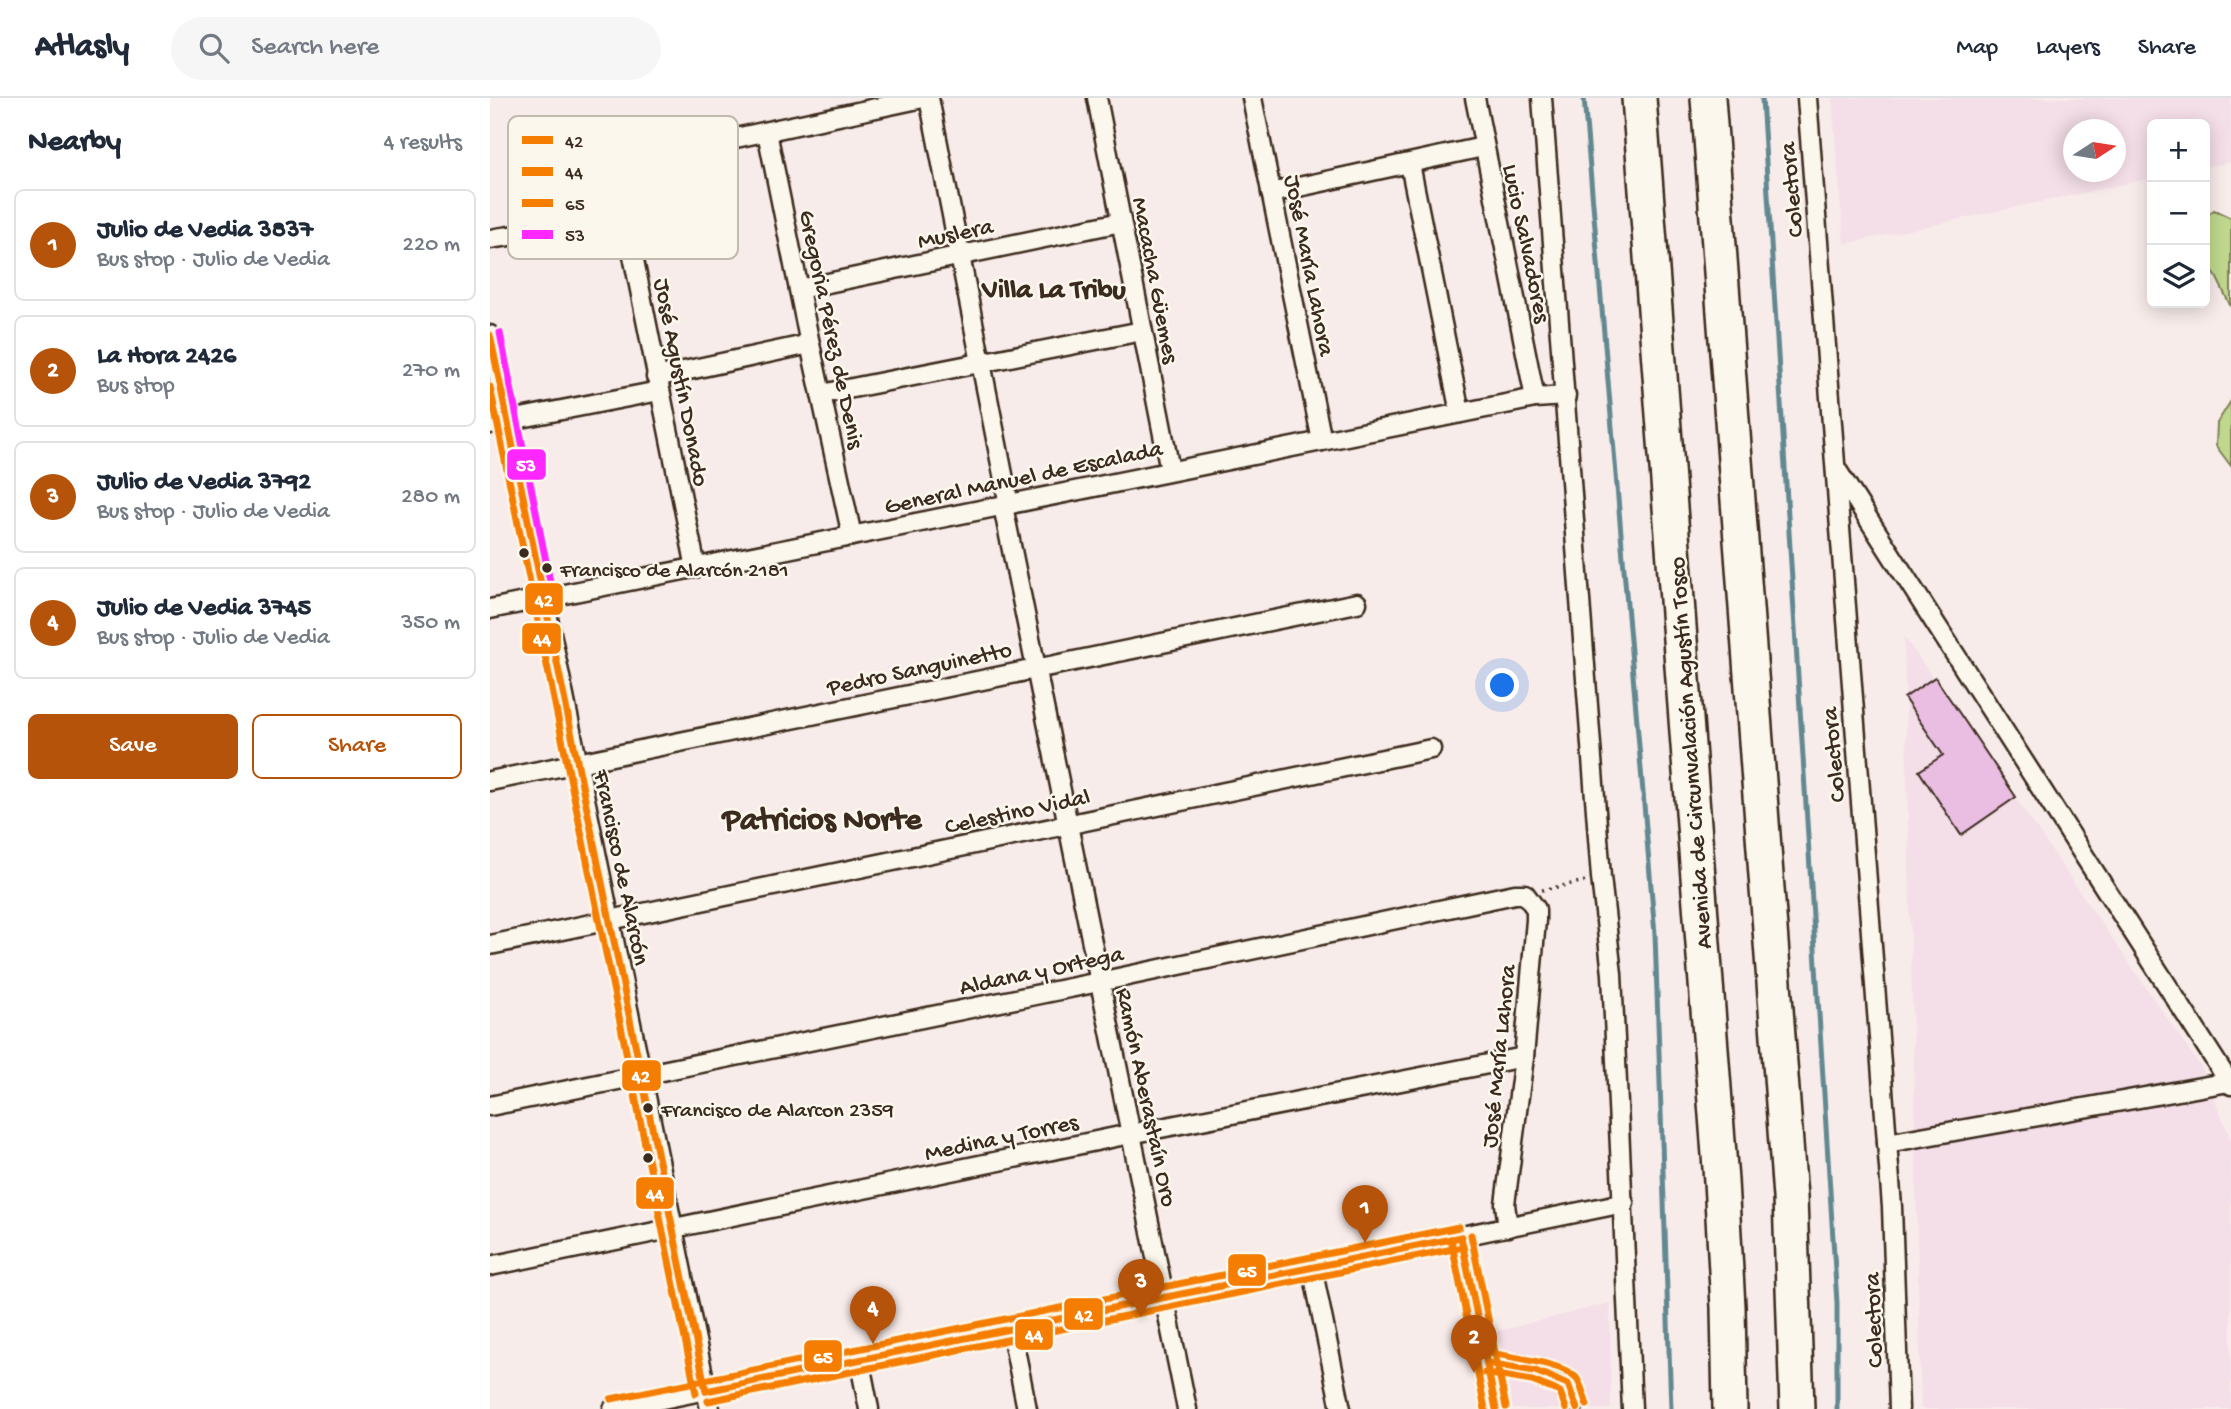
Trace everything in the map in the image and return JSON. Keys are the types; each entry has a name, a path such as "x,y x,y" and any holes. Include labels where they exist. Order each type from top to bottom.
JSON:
{"highway":[{"name":"Avenida de Circunvalación Agustín Tosco","path":"1639,98 1722,1194 1729,1319 1730,1409"},
{"path":"1708,98 1790,1197 1797,1409"}],"street":[{"path":"738,138 923,98"},
{"name":"Ramón Aberastaín Oro","path":"929,98 961,256 1036,668 1187,1409"},
{"name":"Macacha Güemes","path":"1097,98 1170,470"},
{"name":"José María Lahora","path":"1252,98 1322,441"},
{"name":"Lucio Salvadores","path":"1475,98 1535,398"},
{"path":"1542,98 1601,877 1612,974 1632,1409"},
{"name":"Colectora","path":"1807,98 1892,1207 1899,1409"},
{"name":"Gregoria Pérez de Denis","path":"767,132 852,536"},
{"path":"1271,193 1483,147"},
{"path":"1410,164 1460,413"},
{"name":"Muslera","path":"799,289 1121,222"},
{"path":"490,239 508,235"},
{"name":"José Agustín Donado","path":"633,259 696,568"},
{"path":"822,394 1142,331"},
{"name":"Francisco de Alarcón","path":"490,335 498,423 543,598 710,1409"},
{"path":"498,423 810,345"},
{"name":"General Manuel de Escalada","path":"490,609 1170,470 1535,398 1566,396"},
{"path":"1835,467 2230,1084 1887,1143"},
{"name":"Pedro Sanguinetto","path":"490,781 1357,603"},
{"name":"Celestino Vidal","path":"490,945 1431,749"},
{"name":"José María Lahora","path":"1508,1227 1505,1205 1524,1056 1536,920 1536,909 1525,894"},
{"name":"Aldana y Ortega","path":"490,1106 1525,894"},
{"name":"Medina y Torres","path":"490,1266 1524,1056"},
{"path":"613,1409 1624,1203"},
{"path":"1461,1237 1496,1409"},
{"path":"1312,1267 1341,1409"},
{"path":"1011,1329 1027,1409"},
{"path":"859,1358 869,1409"}],"lane":[{"path":"1487,1363 1535,1371 1568,1384 1577,1409"}],"path":[{"path":"1525,894 1601,877"}],"shaded area":[{"path":"1832,98 2231,98 2231,162 2210,166 2210,119 2147,119 2147,179 1844,244"},
{"path":"1904,636 2204,1072 2231,1140 2231,1409 1921,1409"},
{"path":"1610,1303 1611,1409 1513,1409 1498,1331"}],"green space":[{"path":"2214,210 2231,218 2231,307 2210,269 2210,213"},
{"path":"2231,401 2231,466 2216,446 2217,423"}],"building":[{"path":"1935,677 2016,797 1961,835 1919,771 1943,755 1904,698"}],"waterway":[{"path":"1584,98 1655,934 1671,1409"},
{"path":"1762,98 1837,1303 1837,1409"}],"transit line":[{"name":"53","path":"500,333 553,596"},
{"name":"42","path":"490,335 706,1391"},
{"name":"44","path":"490,387 696,1393"},
{"name":"65","path":"611,1399 1459,1227"},
{"name":"65","path":"1471,1235 1506,1407"},
{"name":"42","path":"1461,1237 1496,1409"},
{"name":"42","path":"706,1391 1461,1237"},
{"name":"44","path":"1451,1239 1485,1409"},
{"name":"44","path":"708,1401 1463,1247"},
{"name":"65","path":"1489,1353 1562,1369 1577,1379 1587,1405"},
{"name":"42","path":"1487,1363 1535,1371 1568,1384 1577,1409"},
{"name":"44","path":"1485,1373 1532,1381 1560,1392 1566,1409"}],"place":[{"name":"Francisco de Alarcón 2181","path":"547,568"},
{"name":"Francisco de Alarcon 2359","path":"648,1108"},
{"name":"Julio de Vedia 3837","path":"1365,1243"},
{"name":"Julio de Vedia 3792","path":"1141,1317"},
{"name":"Julio de Vedia 3745","path":"873,1344"},
{"name":"La Hora 2426","path":"1474,1373"}],"district":[{"name":"Villa La Tribu","path":"1054,287"},
{"name":"Patricios Norte","path":"822,817"}]}
